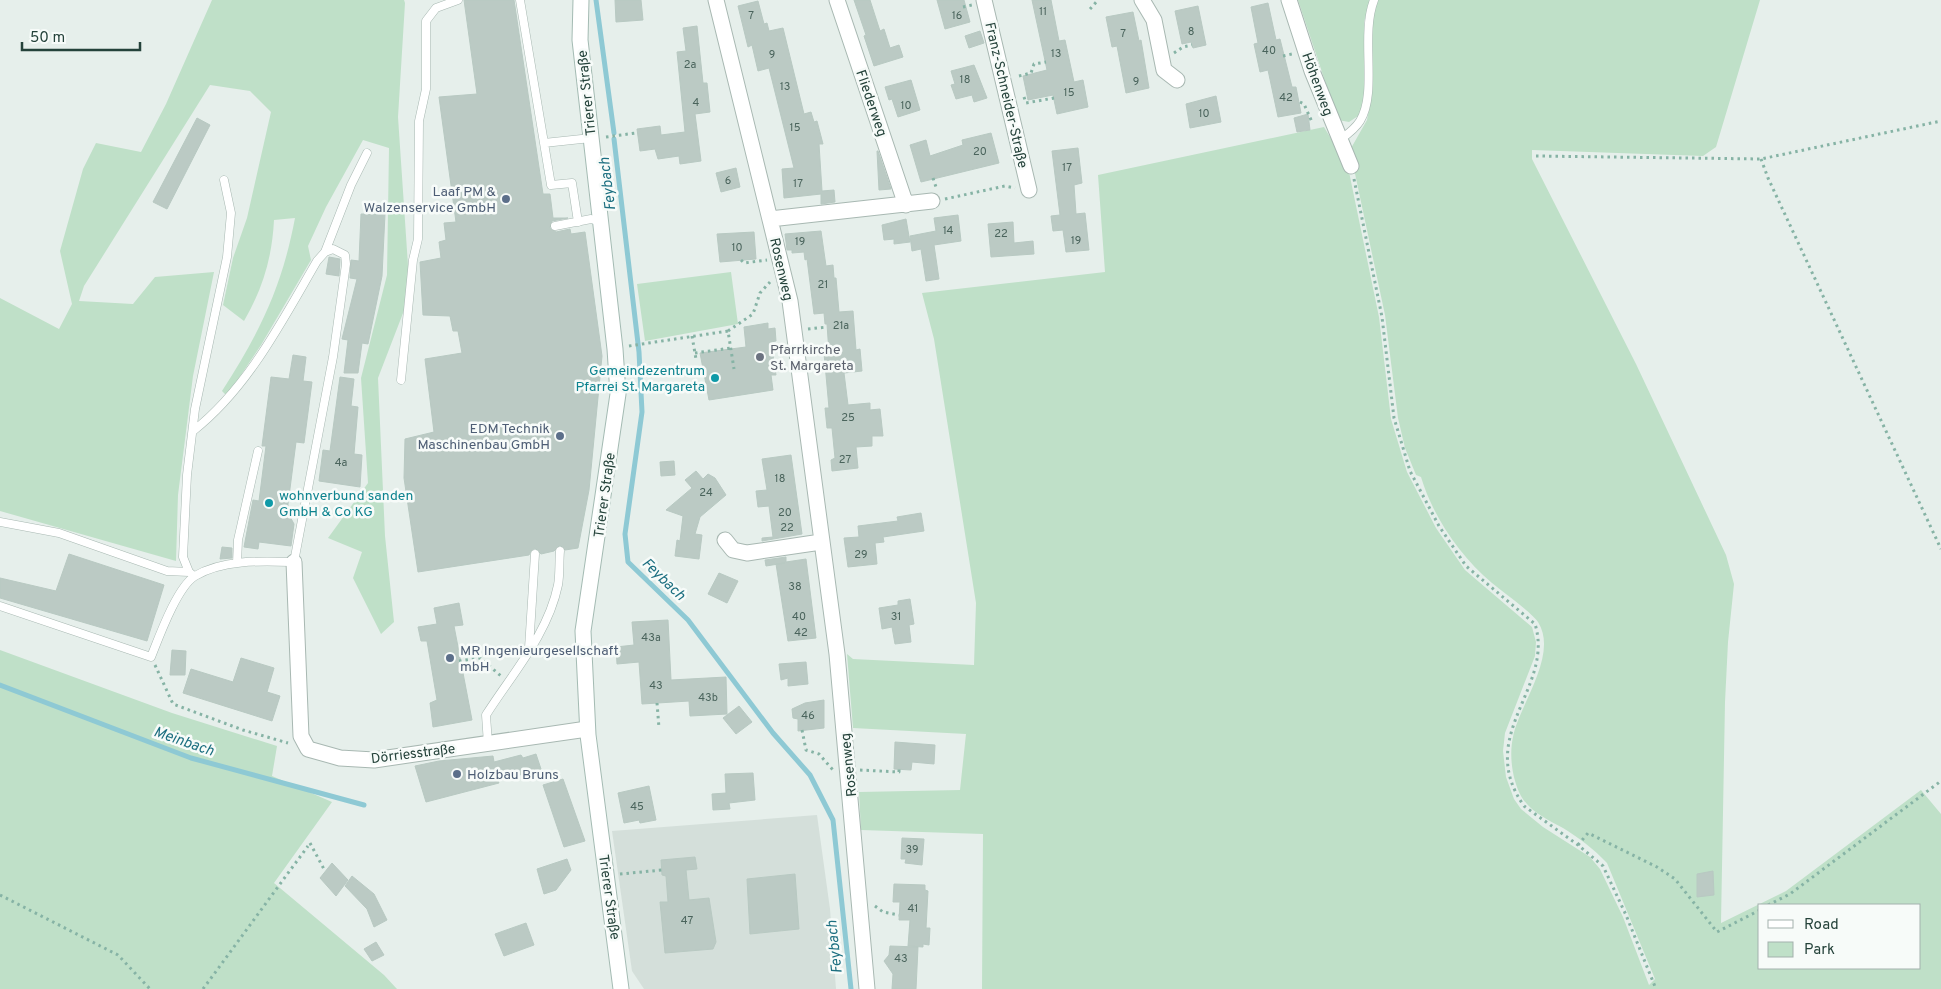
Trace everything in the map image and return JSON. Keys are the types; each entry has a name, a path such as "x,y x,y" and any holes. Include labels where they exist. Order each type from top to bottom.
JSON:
{"street":[{"name":"Trierer Straße","path":"581,0 580,40 598,138 601,222 618,394 583,631 587,729 621,989"},
{"name":"Rosenweg","path":"716,0 790,301 821,542 855,772 867,989"},
{"name":"Fliederweg","path":"837,0 906,205"},
{"name":"Franz-Schneider-Straße","path":"984,0 1029,190"},
{"path":"1142,0 1154,20 1164,70 1177,80"},
{"name":"Höhenweg","path":"1288,0 1312,71 1351,166"},
{"path":"770,218 932,201"},
{"path":"725,540 733,550 747,553 821,542"},
{"path":"294,562 301,736 308,749"},
{"name":"Dörriesstraße","path":"308,749 340,758 374,760 587,729"}],"lane":[{"path":"402,380 414,260 418,239 419,121 426,89 426,20 436,4 458,0"},
{"path":"520,0 551,185 572,183 578,222"},
{"path":"1341,139 1354,129 1361,120 1367,104 1368,22 1374,0"},
{"path":"544,143 598,138"},
{"path":"192,431 213,415 230,396 277,329 317,261 325,252 351,185 368,153"},
{"path":"192,574 183,556 187,475 192,431 210,328 227,256 231,213 224,180"},
{"path":"554,226 591,219 601,222"},
{"path":"0,522 59,532 167,571 192,574 254,560 294,562 333,357 346,264 345,255 340,251 333,249 325,252"},
{"path":"237,564 238,540 258,451"},
{"path":"488,744 486,715 507,682 529,653 548,618 558,585 560,551"},
{"path":"529,653 535,554"},
{"path":"0,606 151,657 178,598 192,574"}],"path":[{"path":"1090,9 1098,0"},
{"path":"1177,51 1192,45"},
{"path":"1019,76 1031,73 1034,64 1046,62"},
{"path":"1025,101 1026,103 1054,98"},
{"path":"1300,102 1304,104 1312,122"},
{"path":"1536,156 1761,159 1941,121"},
{"path":"598,138 636,133"},
{"path":"1761,159 1768,178 1941,549"},
{"path":"1351,166 1382,317 1394,418 1410,471 1439,526 1466,566 1535,624 1539,637 1539,658 1509,734 1507,750 1510,775 1518,798 1524,806 1578,845 1603,866 1626,915 1656,989"},
{"path":"932,201 1005,186"},
{"path":"741,260 744,263 772,260"},
{"path":"629,346 728,331 753,314 760,293 766,285"},
{"path":"801,330 827,327"},
{"path":"728,331 734,369"},
{"path":"692,336 696,359"},
{"path":"695,353 730,348"},
{"path":"151,657 173,704 243,730 308,749"},
{"path":"459,661 480,658 507,682"},
{"path":"657,703 659,728"},
{"path":"802,730 806,750 819,754 837,775 855,772 899,772 899,769"},
{"path":"1770,904 1790,894 1941,782"},
{"path":"1578,845 1588,833 1657,867 1675,879 1717,932 1758,911"},
{"path":"204,989 309,845 325,871"},
{"path":"616,875 662,870"},
{"path":"0,895 118,955 150,989"},
{"path":"874,905 883,912 899,915"}],"shaded area":[{"path":"817,815 830,909 836,989 644,989 632,971 612,831"}],"green space":[{"path":"212,0 404,0 405,3 398,117 410,295 378,378 385,536 394,622 381,634 353,578 362,552 328,538 368,483 361,378 387,275 389,148 363,140 326,207 308,246 311,260 261,345 227,396 222,391 248,349 276,288 290,243 295,218 274,220 269,260 261,285 244,321 223,305 233,258 247,218 271,112 250,91 210,85 84,286 79,301 133,304 155,277 214,272 193,376 178,495 176,561 0,511 0,298 59,329 72,304 60,251 83,169 96,143 141,152 166,104"},
{"path":"1298,0 1370,0 1364,22 1364,104 1358,116 1349,122 1338,120"},
{"path":"1377,0 1760,0 1716,147 1703,156 1532,150 1532,159 1636,364 1726,555 1734,584 1728,642 1725,702 1721,923 1758,905 1758,969 1921,969 1921,904 1760,904 1786,891 1921,790 1941,814 1941,989 982,989 983,834 861,830 859,792 960,790 966,734 853,728 847,654 853,659 974,665 976,603 934,339 922,293 1105,272 1098,175 1324,127 1348,167 1379,317 1391,419 1407,472 1436,528 1465,570 1532,627 1536,642 1535,656 1505,733 1503,751 1506,777 1514,799 1521,809 1543,827 1590,857 1600,869 1623,917 1649,985 1655,979 1607,863 1581,840 1529,807 1521,796 1515,782 1511,759 1513,737 1536,680 1544,649 1543,635 1538,622 1480,572 1449,535 1433,507 1421,477 1416,475 1405,448 1398,418 1385,315 1350,150 1367,120 1370,104 1371,22"},
{"path":"731,272 738,324 645,341 637,284"},
{"path":"0,650 172,713 277,746 272,776 332,802 274,883 384,975 397,989 0,989"}],"building":[{"path":"464,0 514,0 543,194 550,194 553,218 568,218 552,221 550,228 556,232 570,229 571,234 585,232 602,356 589,490 578,548 565,550 560,545 554,551 541,554 535,548 529,555 418,572 404,478 405,439 434,432 425,359 462,353 458,331 453,331 450,316 423,315 420,262 441,258 439,242 446,240 444,223 456,222 439,97 477,94"},
{"path":"615,0 641,0 643,20 616,22"},
{"path":"854,0 870,0 880,31 884,29 890,48 899,45 903,57 874,66"},
{"path":"937,0 964,0 970,22 945,29"},
{"path":"1032,0 1051,0 1059,41 1065,40 1074,82 1083,80 1088,107 1057,114 1053,95 1028,100 1023,76 1047,70"},
{"path":"758,1 764,24 767,23 769,31 783,28 804,114 811,112 814,122 817,121 823,144 819,144 822,191 834,190 835,202 821,204 821,194 784,198 782,169 794,168 769,68 758,71 752,45 748,47 738,6"},
{"path":"1268,3 1276,40 1280,39 1292,87 1296,87 1301,113 1278,117 1268,70 1260,72 1254,44 1258,43 1251,7"},
{"path":"1198,6 1206,45 1193,48 1191,42 1182,44 1175,11"},
{"path":"1133,12 1139,41 1141,40 1149,88 1126,93 1117,46 1112,47 1106,17"},
{"path":"697,26 703,83 707,83 710,112 695,114 701,161 680,164 679,156 658,159 655,149 640,151 637,129 660,126 661,135 685,132 677,52 686,51 683,28"},
{"path":"980,31 984,43 969,48 965,36"},
{"path":"974,65 987,98 974,102 972,95 956,99 951,85 955,84 951,71"},
{"path":"911,80 920,110 898,117 892,99 889,100 885,87"},
{"path":"1216,96 1221,122 1190,128 1186,104"},
{"path":"1308,114 1310,130 1297,132 1294,118"},
{"path":"197,118 210,125 167,209 153,202"},
{"path":"991,133 999,163 921,182 910,145 926,140 930,156 963,145 962,140"},
{"path":"1078,148 1082,183 1074,185 1076,214 1085,213 1089,250 1066,252 1063,230 1053,231 1051,216 1060,215 1052,151"},
{"path":"878,151 891,189 879,190"},
{"path":"736,168 740,187 721,192 716,173"},
{"path":"361,214 385,214 382,276 368,344 362,343 358,373 344,373 348,340 342,339 357,279 350,278 351,260 359,261"},
{"path":"958,215 961,241 934,245 939,279 926,281 921,249 912,251 910,236 936,231 934,218"},
{"path":"906,219 910,242 894,244 894,239 884,240 882,225"},
{"path":"1013,222 1014,243 1033,241 1034,254 991,257 988,224"},
{"path":"821,231 826,266 833,265 834,278 836,278 839,312 853,311 856,350 860,349 862,371 844,373 848,405 870,403 870,410 880,409 883,436 872,436 872,446 856,447 858,468 832,471 831,460 835,458 832,428 827,428 825,408 829,408 824,353 829,353 827,324 825,324 824,313 814,314 807,259 805,260 804,252 792,253 792,250 787,250 785,234"},
{"path":"754,232 756,259 720,262 717,234"},
{"path":"329,257 340,259 339,276 326,274"},
{"path":"768,323 768,329 775,328 776,341 771,342 776,375 771,375 773,390 709,400 700,353 746,347 744,327"},
{"path":"293,355 306,357 303,381 312,382 304,443 296,442 288,504 288,513 294,524 291,546 259,542 258,549 244,547 253,500 259,501 266,446 262,446 271,377 289,379"},
{"path":"340,377 354,379 351,406 358,407 354,454 362,455 360,487 319,481 323,450 330,451"},
{"path":"791,455 802,534 762,541 762,538 773,537 769,506 758,507 756,491 767,490 762,459"},
{"path":"674,461 675,475 661,476 660,462"},
{"path":"696,471 703,479 708,474 715,478 726,495 700,517 695,534 702,535 699,559 675,556 677,540 680,541 683,516 666,510 692,488 685,480"},
{"path":"921,513 924,531 883,537 884,542 875,543 877,564 848,567 844,538 859,537 858,526 898,521 897,517"},
{"path":"222,547 232,548 232,558 220,559"},
{"path":"69,554 164,585 147,641 0,598 0,578 56,591"},
{"path":"786,557 786,562 806,559 816,638 788,641 776,564 766,566 765,560"},
{"path":"719,573 738,581 727,603 708,594"},
{"path":"910,599 914,624 909,625 911,642 895,644 892,627 882,629 879,608 898,605 898,601"},
{"path":"459,603 463,625 454,626 472,720 433,727 430,703 437,700 427,641 421,641 418,627 437,624 434,608"},
{"path":"668,620 671,680 726,677 727,714 690,716 689,701 642,704 639,662 617,664 616,647 634,645 632,622"},
{"path":"172,650 186,651 185,675 170,675"},
{"path":"241,658 274,668 267,692 280,696 272,721 183,693 191,669 233,682"},
{"path":"806,662 808,684 788,686 788,678 781,680 779,664"},
{"path":"824,700 824,728 798,731 798,719 793,718 792,709 805,703"},
{"path":"739,706 752,722 736,734 723,718"},
{"path":"895,742 935,745 934,764 912,762 911,770 894,769"},
{"name":"Holzbau Bruns","path":"536,754 541,769 498,781 499,783 426,802 415,766 439,761 493,756 494,762 521,755 523,758"},
{"path":"753,773 755,800 729,803 730,809 713,810 712,794 726,793 725,774"},
{"path":"563,779 585,841 564,847 543,785"},
{"path":"649,786 656,820 640,823 639,820 624,823 618,793"},
{"path":"902,838 924,839 922,865 905,863 906,859 901,859"},
{"path":"695,857 697,869 686,870 689,900 709,898 716,942 713,949 665,953 660,902 668,902 666,876 662,875 661,860"},
{"path":"567,859 571,870 556,890 544,894 537,869"},
{"path":"332,863 348,880 336,896 320,878"},
{"path":"1713,871 1714,895 1697,897 1697,874"},
{"path":"795,874 799,929 750,934 747,879"},
{"path":"352,876 374,894 387,920 374,927 367,909 345,886"},
{"path":"894,884 925,885 925,890 928,891 926,928 930,928 929,945 923,944 923,947 908,946 910,920 899,920 900,902 893,902"},
{"path":"526,923 534,945 504,956 495,934"},
{"path":"376,942 384,955 372,961 364,949"},
{"path":"890,946 918,947 916,989 892,989 893,974 884,961 889,955"}],"waterway":[{"name":"Feybach","path":"596,0 614,133"},
{"name":"Feybach","path":"614,139 639,352 642,412 625,534 628,562 688,620 773,733 810,775 833,820 851,989"},
{"name":"Meinbach","path":"0,685 191,758 364,805"}],"place":[{"name":"Laaf PM & Walzenservice GmbH","path":"506,199"},
{"name":"Pfarrkirche St. Margareta","path":"760,357"},
{"name":"Gemeindezentrum Pfarrei St. Margareta","path":"715,378"},
{"name":"EDM Technik Maschinenbau GmbH","path":"560,436"},
{"name":"wohnverbund sanden GmbH & Co KG","path":"269,503"},
{"name":"MR Ingenieurgesellschaft mbH","path":"450,658"},
{"name":"Holzbau Bruns","path":"457,774"}]}
